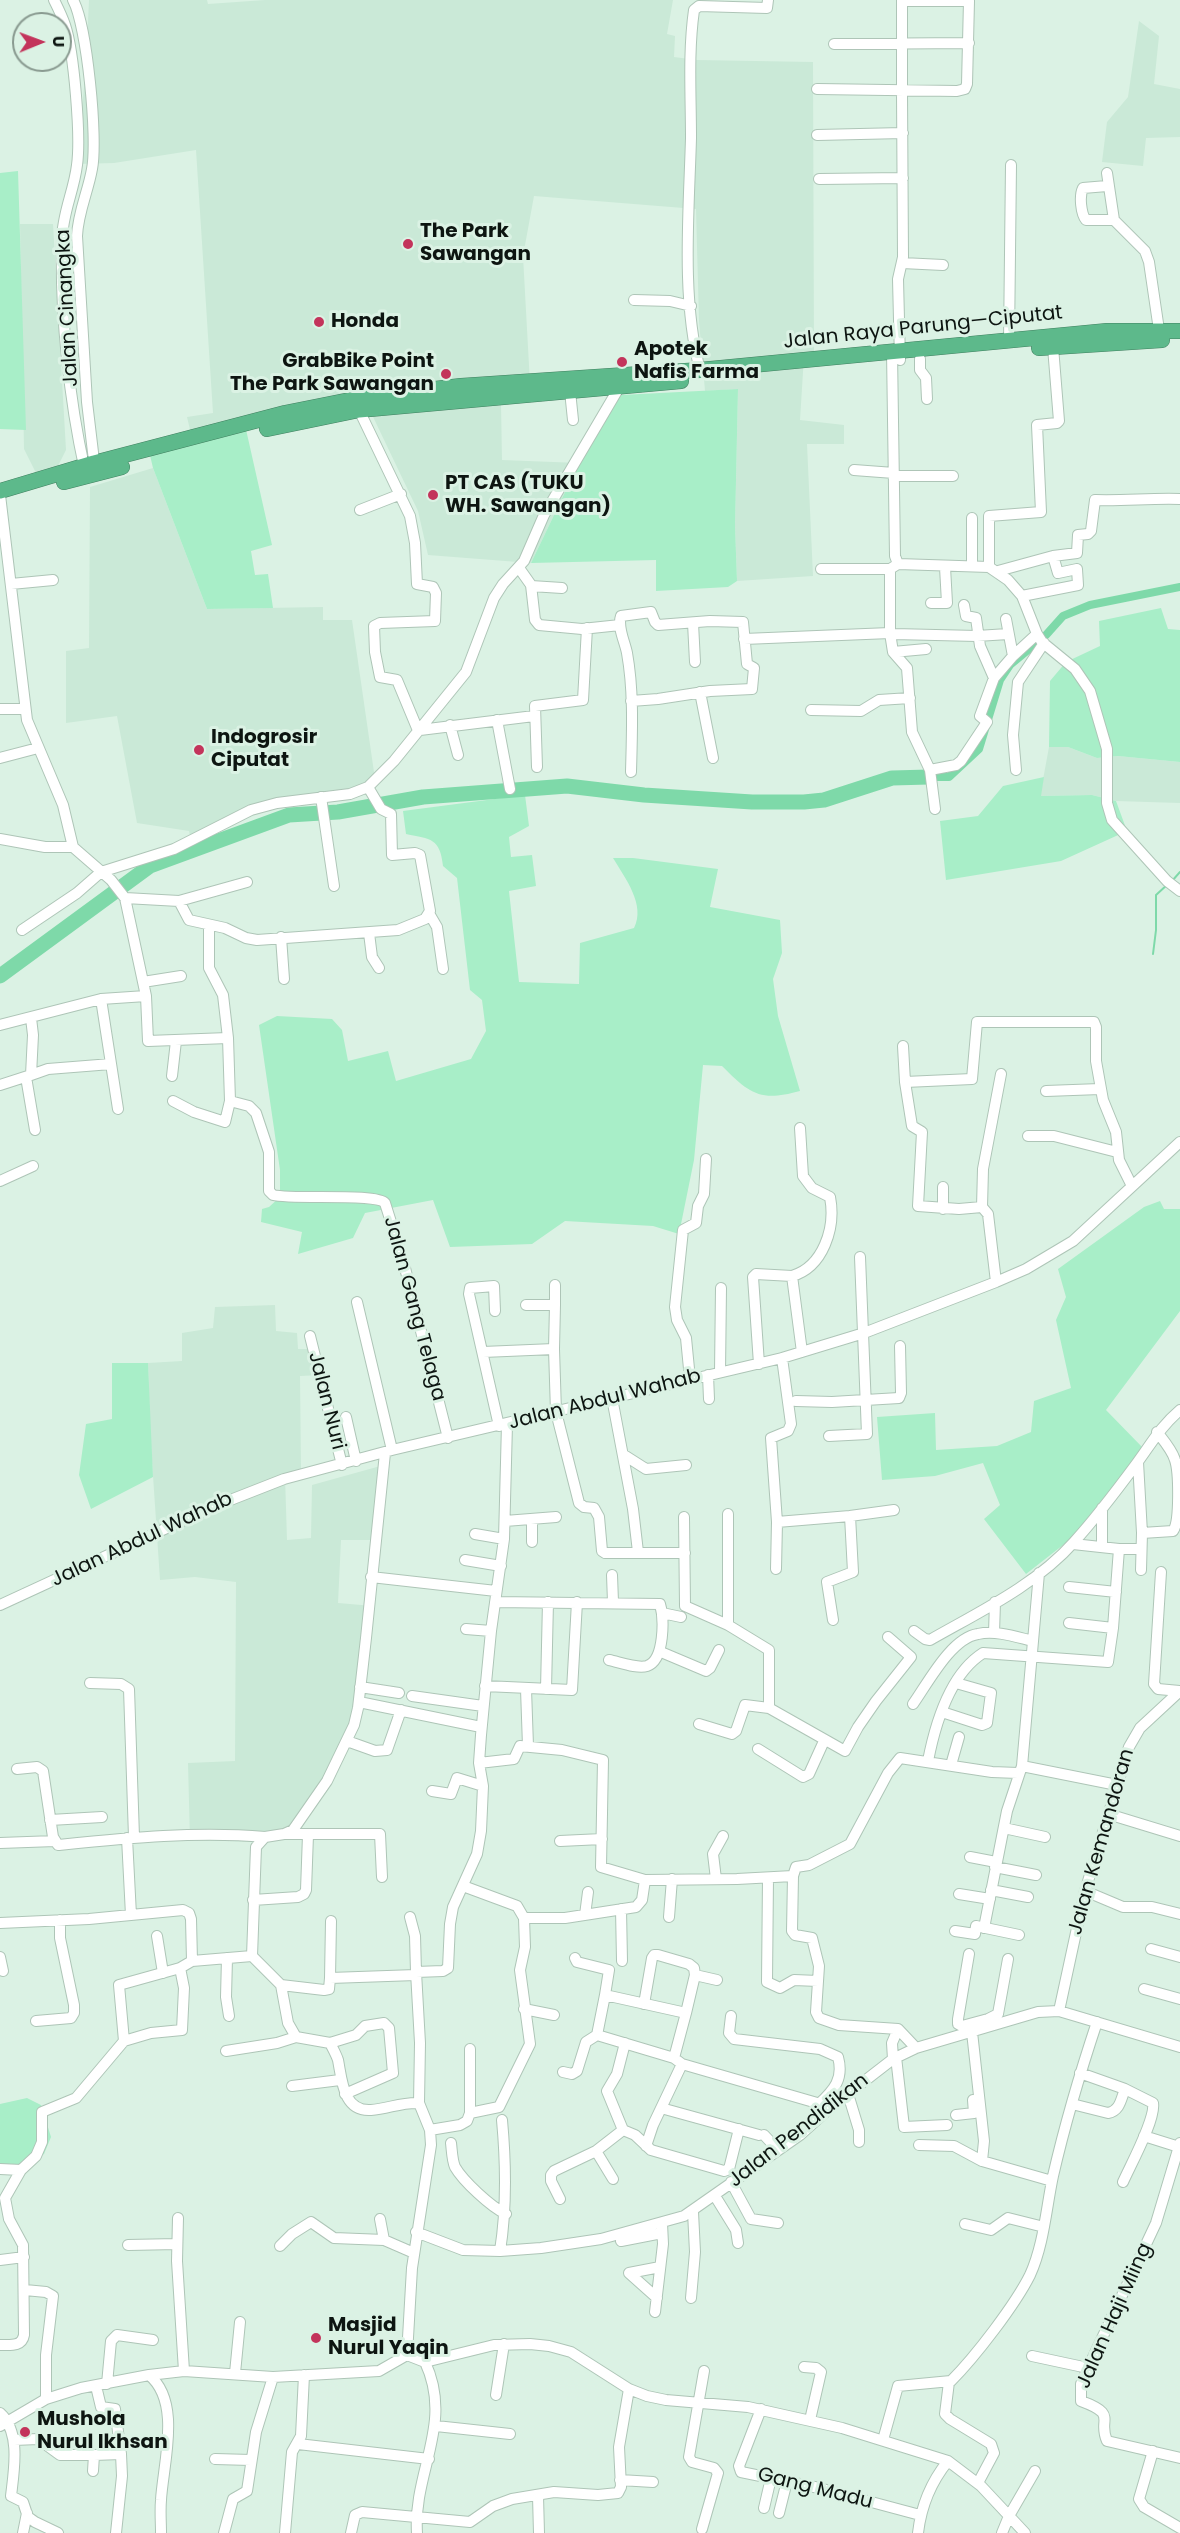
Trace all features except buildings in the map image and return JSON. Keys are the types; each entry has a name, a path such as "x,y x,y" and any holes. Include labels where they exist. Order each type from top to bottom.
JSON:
{"highway":[{"name":"Jalan Raya Parung—Ciputat","path":"290,418 526,387 570,391 1107,331 1180,330"},
{"name":"Jalan Raya Parung—Ciputat","path":"896,356 920,358 1180,340"},
{"name":"Jalan Raya Parung—Ciputat","path":"0,496 365,397 526,387 700,370 754,369"}],"street":[{"path":"700,370 694,343 691,306 687,196 691,137 689,56 694,10 699,6 766,8 768,0"},
{"path":"56,5 74,1"},
{"name":"Jalan Cinangka","path":"74,1 84,43 92,104 92,168 78,221 77,236 90,470"},
{"path":"817,89 902,92 957,92 965,89 968,84 969,1 902,1 902,92 903,133 903,262 898,279 892,634 893,652 906,665 913,736 930,770 935,809"},
{"name":"Jalan Cinangka","path":"56,5 69,40 76,106 78,160 63,220 62,258 72,400 90,470"},
{"path":"834,44 969,43"},
{"path":"76,106 92,104"},
{"path":"817,135 903,133"},
{"path":"1009,341 1011,165"},
{"path":"1107,173 1107,186 1114,220 1145,251 1149,262 1159,330"},
{"path":"819,179 903,178"},
{"path":"1107,186 1083,188 1081,193 1083,215 1086,220 1114,220"},
{"path":"903,262 943,265"},
{"path":"634,300 673,301 691,306"},
{"path":"1053,347 1059,421 1037,425 1041,512 989,516 994,569 1022,596 1037,634 1044,644 1075,669 1090,691 1107,748 1107,803 1112,820 1173,886"},
{"path":"920,358 920,370 926,378 927,399"},
{"path":"22,930 77,893 101,872 174,849 251,810 277,803 322,802 368,787 394,761 466,672 494,598 503,584 519,568 544,515 620,386"},
{"path":"570,391 573,420"},
{"path":"359,410 410,516 414,534 417,584 435,589 435,621 376,624 373,630 381,677 397,680 417,728 420,730"},
{"path":"854,470 894,475 953,476"},
{"path":"360,510 400,494"},
{"path":"0,496 25,708 38,748 63,805 73,847 121,893 146,996 148,1041 228,1038"},
{"path":"821,569 894,566 972,566 994,569 1077,553 1078,535 1088,534 1091,531 1095,500 1180,499"},
{"path":"972,518 972,566"},
{"path":"1022,596 1078,585 1077,569 1058,573 1053,556"},
{"path":"931,603 947,603 945,567"},
{"path":"519,568 531,586 536,623 587,628 620,625"},
{"path":"11,584 53,580"},
{"path":"531,586 562,588"},
{"path":"964,605 966,616 976,618 977,636 994,678"},
{"path":"631,772 632,701 620,618 624,614 650,612 653,613 657,625 742,622 747,665 754,668 753,689 700,692 632,701"},
{"path":"1006,619 1013,656"},
{"path":"693,623 695,662"},
{"path":"537,767 534,716 536,705 584,700 587,628"},
{"path":"744,639 892,634 977,636 1008,634"},
{"path":"930,770 956,765 961,761 983,720 980,716 994,678 1037,634"},
{"path":"1016,770 1014,735 1018,682 1044,644"},
{"path":"893,652 926,649"},
{"path":"700,692 713,758"},
{"path":"812,710 861,711 879,700 910,698"},
{"path":"0,710 25,708"},
{"path":"420,730 534,716"},
{"path":"497,720 510,789"},
{"path":"450,725 458,755"},
{"path":"0,758 38,748"},
{"path":"368,787 381,809 390,812 392,817 392,855 415,853 420,855 430,915 437,925 443,969"},
{"path":"322,802 334,886"},
{"path":"0,839 45,847 73,847"},
{"path":"121,893 179,901 247,882"},
{"path":"179,901 189,920 225,928 252,940 403,929 425,920 430,915"},
{"path":"173,1101 194,1112 225,1122 230,1101 228,1038 223,995 209,968 209,925"},
{"path":"369,933 372,957 379,968"},
{"path":"281,937 284,979"},
{"path":"143,982 181,976"},
{"path":"0,1025 101,999 146,996"},
{"path":"101,999 118,1110"},
{"path":"31,1018 33,1035 28,1076 35,1130"},
{"path":"905,1083 972,1079 977,1023 1090,1020 1096,1027 1096,1061 1102,1100 1116,1132 1117,1152 1132,1186"},
{"path":"172,1076 176,1041"},
{"path":"903,1046 905,1083 912,1126 922,1132 918,1206 943,1209 982,1207"},
{"path":"0,1085 48,1070 111,1064"},
{"path":"996,1282 988,1214 982,1207 982,1169 1001,1074"},
{"path":"1046,1091 1101,1089"},
{"name":"Jalan Gang Telaga","path":"230,1101 249,1106 255,1113 269,1152 272,1194 379,1198 385,1203 403,1260 448,1438"},
{"path":"759,1364 753,1277 756,1274 792,1276 807,1271 821,1254 829,1230 830,1197 812,1188 803,1176 800,1128"},
{"path":"1028,1136 1054,1136 1117,1152"},
{"name":"Jalan Abdul Wahab","path":"0,1605 210,1508 284,1479 388,1451 782,1358 864,1333 996,1282 1026,1269 1073,1241 1180,1142"},
{"path":"690,1379 686,1338 677,1320 675,1297 683,1230 696,1223 697,1211 704,1194 706,1159"},
{"path":"0,1180 33,1166"},
{"path":"943,1187 943,1209"},
{"path":"829,1436 866,1435 860,1257"},
{"path":"792,1276 802,1352"},
{"path":"555,1285 556,1412 579,1503 584,1507 594,1508 599,1516 602,1551 605,1554 685,1553"},
{"path":"330,1978 416,1974 443,1971 448,1968 451,1916 477,1854 481,1831 483,1786 479,1763 481,1726 505,1521 503,1425 469,1294 470,1288 494,1286 495,1311"},
{"path":"720,1372 722,1288"},
{"path":"284,1834 293,1830 327,1781 356,1719 371,1577 388,1451 357,1302"},
{"path":"525,1305 555,1305"},
{"name":"Jalan Nuri","path":"310,1336 342,1465"},
{"path":"796,1401 896,1399 900,1396 900,1346"},
{"path":"483,1352 555,1349"},
{"path":"776,1569 777,1522 771,1437 788,1431 791,1424 782,1358"},
{"path":"708,1375 709,1399"},
{"path":"612,1398 624,1455 638,1552"},
{"path":"914,1631 927,1640 939,1635 1039,1573 1073,1544 1138,1462 1157,1432 1180,1410"},
{"path":"346,1417 356,1461"},
{"path":"1142,1533 1173,1531 1179,1520 1176,1465 1172,1453 1157,1432"},
{"path":"624,1455 646,1469 686,1465"},
{"path":"1138,1462 1142,1533 1141,1570"},
{"path":"1101,1508 1102,1546"},
{"path":"777,1522 894,1510"},
{"path":"728,1514 728,1626"},
{"path":"834,1620 827,1582 853,1572 850,1516"},
{"path":"505,1521 556,1517"},
{"path":"684,1517 685,1606 728,1626 769,1650 769,1708"},
{"path":"532,1519 532,1542"},
{"path":"476,1534 504,1539"},
{"path":"1073,1544 1141,1549"},
{"path":"928,1761 942,1712 956,1683 971,1663 983,1653 1106,1663 1110,1659 1119,1549"},
{"path":"465,1560 501,1566"},
{"path":"1161,1572 1154,1684 1158,1689 1180,1691"},
{"path":"984,1928 995,1865 1020,1769 1039,1573"},
{"path":"612,1575 613,1602"},
{"path":"371,1577 496,1597 548,1602 658,1603 661,1605 661,1652 648,1666 609,1660"},
{"path":"1070,1587 1116,1592"},
{"path":"546,1689 548,1602"},
{"path":"485,1686 570,1691 574,1688 577,1602"},
{"path":"994,1633 995,1602"},
{"path":"662,1613 681,1617"},
{"path":"1069,1623 1113,1628"},
{"path":"466,1629 491,1631"},
{"path":"914,1704 950,1651 974,1634 994,1633 1034,1641"},
{"path":"939,1635 950,1651"},
{"path":"699,1724 732,1734 736,1731 746,1705 769,1708 845,1751 876,1701 911,1657 888,1637"},
{"path":"661,1652 706,1671 720,1650"},
{"path":"90,1683 121,1684 129,1689 131,1915"},
{"path":"942,1712 985,1725 987,1723 995,1694 956,1683"},
{"path":"360,1687 399,1693"},
{"path":"526,1689 528,1746"},
{"name":"Jalan Kemandoran","path":"1059,2011 1085,1891 1134,1736 1180,1691"},
{"path":"412,1696 483,1706"},
{"path":"358,1702 481,1726"},
{"path":"347,1741 375,1750 387,1750 401,1710"},
{"path":"951,1765 959,1737"},
{"path":"758,1749 803,1777 809,1774 824,1741"},
{"path":"479,1763 515,1758 519,1746 562,1750 603,1760 601,1867 645,1880 793,1876"},
{"path":"923,2048 898,2029 838,2025 824,2022 819,2018 816,2012 819,1966 812,1938 795,1935 792,1931 793,1876 796,1867 809,1865 850,1844 888,1773 900,1758 992,1772 1020,1769 1117,1785"},
{"path":"17,1769 37,1767 42,1771 50,1820 58,1845 207,1834 265,1837 284,1834 380,1834 382,1877"},
{"path":"432,1791 451,1794 457,1778 483,1786"},
{"path":"1108,1814 1180,1836"},
{"path":"50,1820 102,1817"},
{"path":"1004,1828 1045,1837"},
{"path":"253,1900 298,1897 304,1894 308,1835"},
{"path":"716,1879 713,1854 723,1836"},
{"path":"265,1837 258,1843 255,1852 252,1956 281,1985 288,2023 296,2037"},
{"path":"560,1841 602,1839"},
{"path":"0,1843 55,1841"},
{"path":"970,1857 1036,1875"},
{"path":"768,1878 767,1982 780,1988 794,1980 818,1981"},
{"path":"669,1917 672,1879"},
{"path":"524,1918 565,1918 636,1908 640,1905 645,1880"},
{"path":"463,1886 517,1906 524,1918 525,1947 520,1970 529,2034 529,2048 509,2083 502,2103 496,2109 470,2113"},
{"path":"1085,1891 1123,1907 1152,1907 1180,1914"},
{"path":"585,1915 588,1892"},
{"path":"959,1894 1028,1896"},
{"path":"0,1923 183,1910 189,1913 192,1961"},
{"path":"621,1910 622,1961"},
{"path":"407,2355 416,2232 430,2153 430,2130 418,2103 420,2043 414,1936 410,1917"},
{"path":"36,2021 70,2018 74,2013 60,1938 60,1920"},
{"path":"281,1985 327,1990 330,1978 331,1921"},
{"path":"955,1931 975,1934 976,1926 1019,1935"},
{"path":"157,1936 163,1973"},
{"path":"1151,1949 1180,1957"},
{"path":"969,1954 957,2019 958,2024 967,2031 984,2141 982,2161"},
{"path":"644,2004 654,1955 689,1964 694,1968 678,2061 646,2146"},
{"path":"124,2041 119,1984 180,1968 192,1961 252,1956"},
{"path":"0,1958 3,1971"},
{"path":"227,1958 226,1997 229,2016"},
{"path":"563,2072 575,2073 586,2042 597,2035 609,1970 577,1962 575,1959"},
{"path":"967,2031 998,2014 1008,1959"},
{"path":"0,2345 16,2345 23,2339 25,2290 23,2246 5,2206 5,2198 21,2170 36,2156 42,2142 42,2112 76,2098 124,2041 151,2033 182,2030 184,1988 180,1968"},
{"path":"694,1975 717,1980"},
{"path":"1144,1989 1180,1999"},
{"path":"605,1995 686,2013"},
{"path":"524,2009 554,2015"},
{"name":"Jalan Pendidikan","path":"416,2232 463,2250 500,2251 584,2242 662,2228 693,2212 731,2182 800,2135 831,2107 895,2058 967,2031 1038,2012 1059,2011 1180,2047"},
{"path":"731,2016 729,2033 734,2039 820,2049 838,2058 840,2070 837,2086 819,2104"},
{"path":"978,2483 994,2449 991,2444 945,2414 949,2382 1018,2296 1030,2274 1044,2227 1052,2181 1080,2073 1097,2022"},
{"path":"226,2051 277,2043 296,2037 330,2043 356,2035 365,2026 384,2023 389,2028 393,2073 345,2094"},
{"path":"898,2029 892,2043 904,2127 947,2125"},
{"path":"956,2115 974,2113 967,2031"},
{"path":"597,2035 831,2107"},
{"path":"330,2043 338,2060 340,2080 345,2094 353,2104 366,2110 403,2103 418,2103"},
{"path":"625,2043 617,2074 607,2091 623,2130 635,2135 656,2152 724,2171 729,2169 739,2129"},
{"path":"430,2130 464,2124 470,2113 470,2049"},
{"path":"1080,2073 1125,2089 1153,2103 1154,2109 1144,2136 1123,2182"},
{"path":"292,2086 340,2080"},
{"path":"1072,2104 1108,2113 1114,2112 1118,2108 1125,2089"},
{"path":"848,2094 859,2130 859,2142"},
{"path":"661,2108 762,2135 778,2151"},
{"path":"500,2251 506,2214 502,2120"},
{"path":"560,2199 551,2181 554,2171 596,2151 623,2130"},
{"path":"1144,2136 1179,2145"},
{"path":"452,2143 453,2158 459,2173 494,2208 506,2214"},
{"path":"919,2145 954,2146 982,2161 1052,2181"},
{"name":"Jalan Haji Miing","path":"1179,2145 1156,2223 1088,2368 1079,2396 1081,2401 1097,2407 1104,2414 1106,2440 1180,2458"},
{"path":"596,2151 613,2180"},
{"path":"0,2169 21,2170"},
{"path":"731,2182 751,2218 778,2223"},
{"path":"715,2196 736,2229 738,2243"},
{"path":"691,2298 695,2252 693,2212"},
{"path":"178,2218 177,2244 184,2371"},
{"path":"965,2224 991,2230 1008,2218 1044,2227"},
{"path":"380,2219 384,2240"},
{"path":"280,2246 292,2234 311,2222 323,2228 334,2238 384,2240 414,2253"},
{"path":"609,2244 662,2228 655,2312"},
{"path":"128,2245 177,2244"},
{"path":"0,2260 24,2256"},
{"path":"657,2298 629,2273 660,2267"},
{"path":"25,2290 46,2292 53,2296 46,2355 46,2399"},
{"path":"235,2373 240,2322"},
{"path":"116,2533 122,2476 121,2454 115,2409 101,2407 102,2385 113,2338 117,2336 153,2340"},
{"path":"407,2355 425,2362 504,2344 539,2344 571,2352 629,2388 656,2398 761,2409 883,2440 948,2461 978,2483 1025,2533"},
{"path":"496,2395 504,2344"},
{"path":"5,2424 46,2399 81,2388 149,2375 184,2371 273,2376 379,2371 407,2355"},
{"path":"1032,2356 1088,2368"},
{"path":"417,2533 419,2488 429,2459 436,2426 436,2390 425,2362"},
{"path":"804,2367 816,2368 820,2372 810,2420"},
{"path":"702,2529 718,2473 714,2468 692,2462 689,2457 704,2371"},
{"path":"149,2375 161,2389 168,2418 161,2501 161,2533"},
{"path":"285,2533 292,2452 301,2436 304,2375"},
{"path":"224,2533 233,2499 247,2491 251,2460 273,2376"},
{"path":"883,2440 898,2386 949,2382"},
{"path":"351,2533 353,2518 357,2513 470,2522 506,2501 568,2492 609,2494 620,2490 621,2429 629,2388"},
{"name":"Gang Madu","path":"761,2409 739,2470 920,2515"},
{"path":"0,2413 14,2440 11,2496 23,2502 27,2513 35,2522 58,2533"},
{"path":"436,2426 510,2434"},
{"path":"14,2440 38,2439 60,2455 121,2454"},
{"path":"298,2444 429,2459"},
{"path":"1153,2451 1139,2499 1144,2506 1180,2528"},
{"path":"93,2455 93,2471"},
{"path":"214,2459 251,2460"},
{"path":"918,2533 920,2515 935,2480 948,2461"},
{"path":"1002,2533 1009,2516 1035,2471"},
{"path":"764,2508 771,2478"},
{"path":"620,2480 653,2482"},
{"path":"779,2513 787,2481"},
{"path":"538,2496 540,2533"},
{"path":"23,2533 27,2513"}],"shaded area":[{"path":"89,0 207,0 208,4 265,0 673,0 667,34 675,36 674,57 697,60 813,62 814,355 804,356 800,420 844,425 844,444 807,444 813,576 737,581 735,526 738,389 705,391 699,321 696,209 534,196 523,256 531,402 501,405 502,460 579,463 531,563 428,555 418,511 365,400 192,438 187,417 213,413 196,150 114,163 77,164"},
{"path":"1139,21 1159,36 1154,84 1180,89 1180,137 1146,138 1143,166 1102,162 1107,122 1128,97"},
{"path":"20,224 53,224 66,450 57,468 36,473 24,449"},
{"path":"153,468 207,609 323,607 323,620 352,620 376,786 272,806 192,844 189,831 137,823 117,716 66,723 66,651 89,648 90,487"},
{"path":"1049,747 1068,747 1097,758 1118,756 1180,762 1180,803 1116,801 1092,795 1040,796"},
{"path":"275,1305 276,1331 297,1333 298,1349 316,1349 321,1375 300,1376 301,1472 285,1476 287,1540 311,1538 312,1485 384,1465 380,1540 341,1540 338,1603 373,1606 350,1745 302,1826 258,1842 190,1840 188,1763 235,1761 236,1582 195,1577 160,1580 148,1363 182,1361 182,1333 213,1328 215,1307"}],"green space":[{"path":"18,171 26,430 0,429 0,173"},
{"path":"738,389 735,526 737,581 728,587 656,591 656,560 531,563 579,463 621,395"},
{"path":"245,425 272,545 251,551 255,575 268,574 273,608 207,609 153,468 149,451"},
{"path":"1161,608 1168,629 1180,630 1180,762 1118,756 1097,758 1068,747 1049,747 1050,681 1066,662 1100,646 1099,621"},
{"path":"1044,777 1041,796 1092,795 1116,801 1127,831 1061,861 946,880 940,821 978,816 1003,786"},
{"path":"525,795 529,826 509,837 511,857 532,855 536,886 509,891 519,982 579,984 580,943 634,928 637,919 636,901 613,858 633,858 718,869 710,907 780,920 782,953 773,979 778,1016 800,1091 775,1096 756,1093 740,1083 722,1066 703,1065 694,1160 679,1234 653,1226 565,1221 532,1244 450,1247 433,1200 365,1213 353,1238 298,1254 302,1232 261,1222 262,1209 269,1207 280,1197 280,1170 259,1025 277,1016 332,1019 342,1030 348,1061 388,1051 396,1081 471,1059 486,1031 482,1000 470,990 457,878 443,866 442,857 433,841 406,834 403,811"},
{"path":"1160,1201 1164,1209 1180,1209 1180,1311 1106,1410 1143,1448 1072,1538 1026,1574 984,1519 1000,1505 983,1463 935,1476 882,1480 877,1417 935,1413 936,1450 997,1446 1031,1432 1034,1401 1071,1388 1056,1320 1066,1297 1058,1269 1144,1207"},
{"path":"112,1363 148,1363 153,1477 91,1509 79,1475 86,1424 112,1419"},
{"path":"27,2098 41,2105 51,2137 44,2154 27,2166 0,2166 0,2104"}],"waterway":[{"path":"1046,635 1063,616 1090,605 1180,587"},
{"path":"936,777 949,777 979,749 1000,680 1010,665 1039,641"},
{"path":"0,976 150,866 289,815 338,812 423,797 567,786 644,795 752,802 804,802 824,800 892,778 929,777"},
{"path":"1172,881 1180,872"},
{"path":"1153,954 1156,895 1168,884"}],"place":[{"name":"The Park Sawangan","path":"408,244"},
{"name":"Honda","path":"319,322"},
{"name":"Apotek Nafis Farma","path":"622,362"},
{"name":"GrabBike Point The Park Sawangan","path":"446,374"},
{"name":"PT CAS (TUKU WH. Sawangan)","path":"433,495"},
{"name":"Indogrosir Ciputat","path":"199,750"},
{"name":"Masjid Nurul Yaqin","path":"316,2338"},
{"name":"Mushola Nurul Ikhsan","path":"25,2432"}]}
